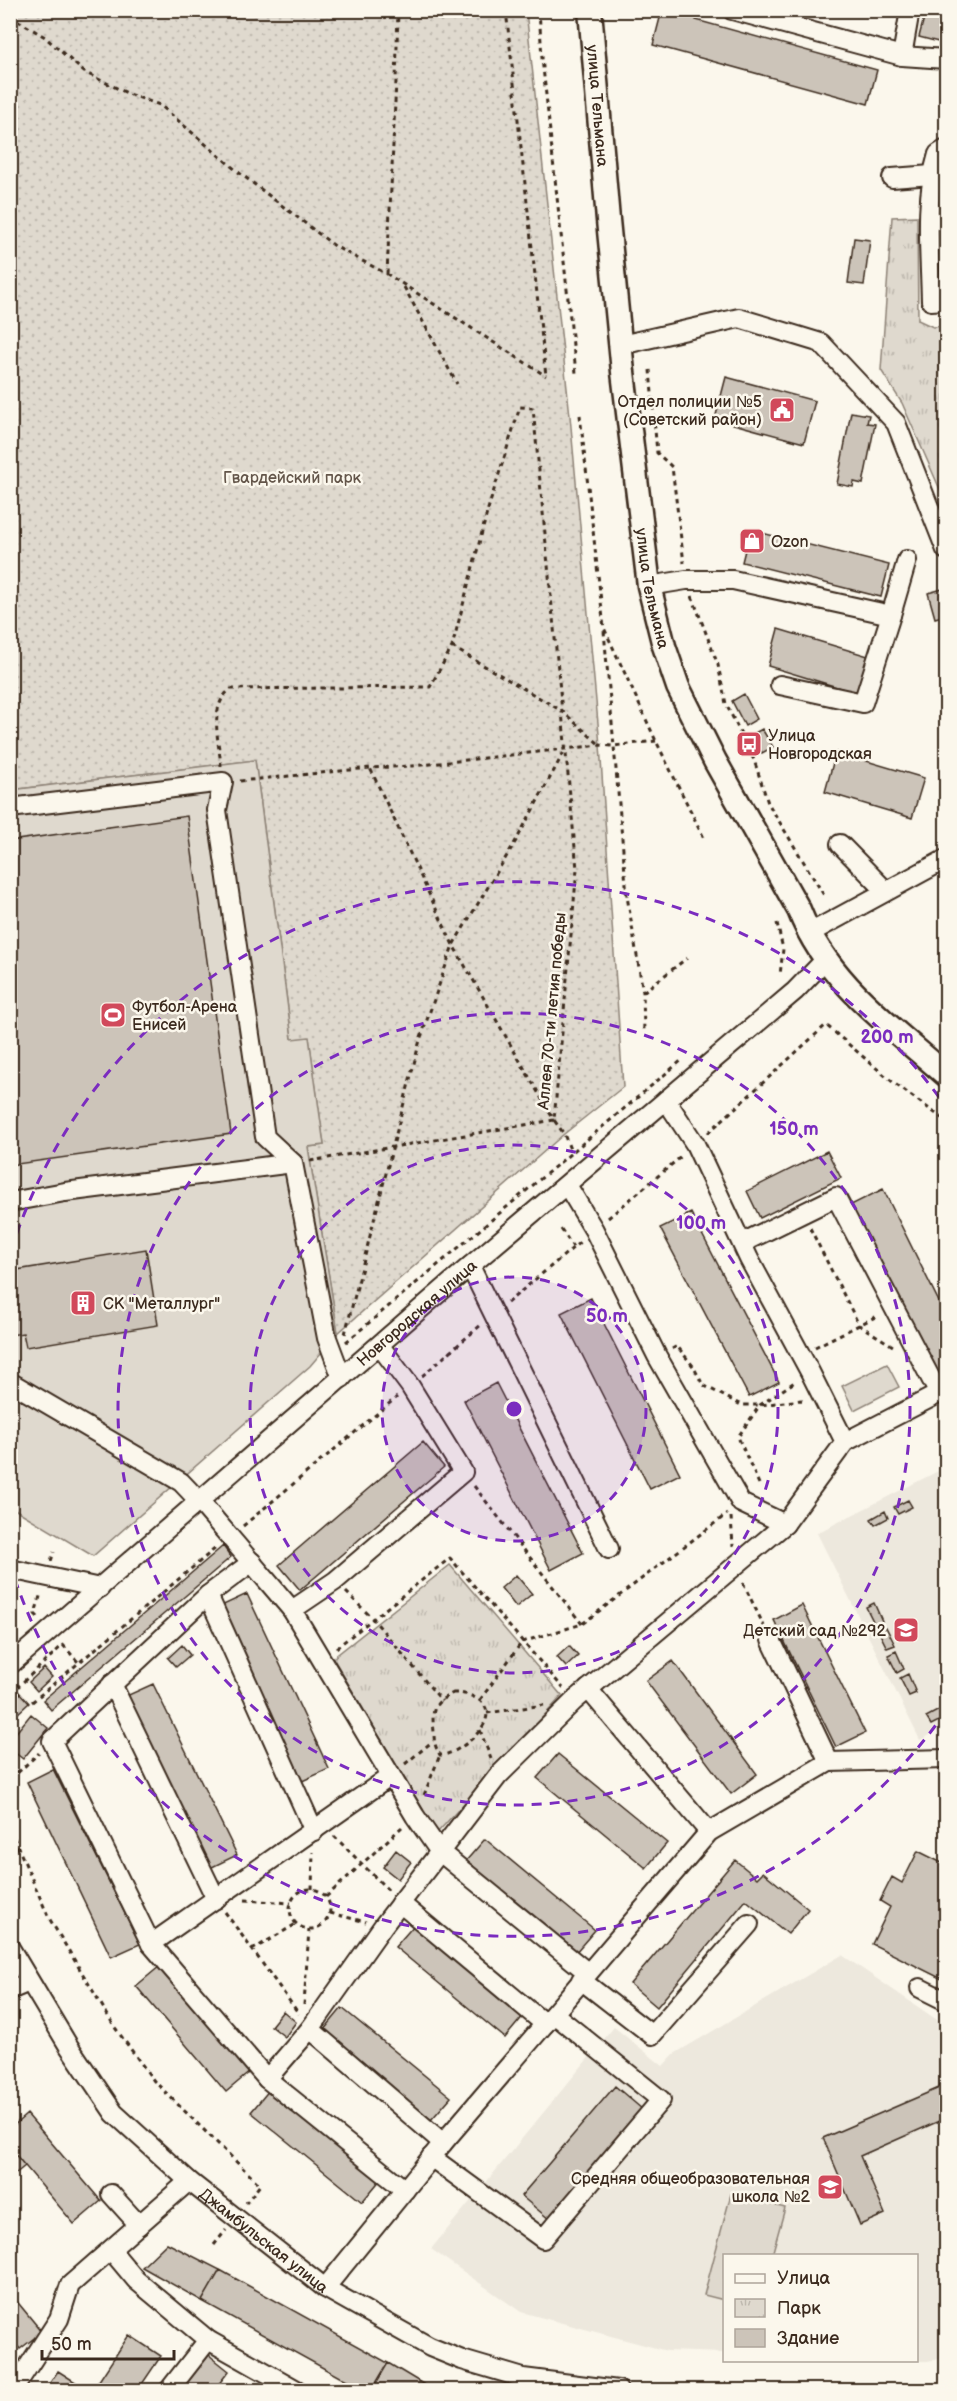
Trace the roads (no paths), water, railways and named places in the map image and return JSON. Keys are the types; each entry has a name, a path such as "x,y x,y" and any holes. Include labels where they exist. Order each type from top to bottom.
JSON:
{"main road":[{"name":"улица Тельмана","path":"590,10 621,345 649,586 664,646 678,687 715,761 799,910 808,934 825,960 864,1002 946,1075"}],"street":[{"path":"732,10 902,56 946,59"},
{"path":"902,56 910,10"},
{"path":"946,149 938,154 932,174 931,301 946,300"},
{"path":"892,178 932,174"},
{"path":"621,345 740,318 821,343 896,423 946,550"},
{"path":"780,685 863,703 907,560"},
{"path":"649,586 686,580 733,580 891,615"},
{"path":"10,808 223,782 217,810 265,1137 293,1163 327,1338 342,1378"},
{"path":"840,844 886,891"},
{"path":"808,934 946,859"},
{"name":"Новгородская улица","path":"10,1665 470,1266 795,991 825,960"},
{"path":"666,1100 695,1144 741,1243 845,1442"},
{"path":"10,1202 65,1192 293,1163"},
{"path":"567,1185 594,1230 657,1356 741,1503 785,1524"},
{"path":"267,2079 310,2029 400,1903 498,1776 574,1701 785,1524 845,1442 943,1392 893,1309 836,1197 741,1243"},
{"path":"470,1266 609,1549"},
{"path":"292,1610 335,1581 463,1472 411,1386 380,1346"},
{"path":"10,1382 181,1482 292,1610 415,1816 440,1852 652,2035 749,1924"},
{"path":"252,1562 208,1595 52,1741 151,1944 267,2079 405,2190"},
{"path":"10,1569 100,1587"},
{"path":"208,1595 318,1827"},
{"path":"771,1640 829,1762"},
{"path":"112,1684 216,1899"},
{"path":"588,1689 709,1832"},
{"path":"325,2288 431,2157 709,1832 829,1762 946,1759"},
{"path":"151,1944 391,1776"},
{"path":"400,1903 549,2019 661,2100 543,2239 431,2157"},
{"name":"Джамбульская улица","path":"10,1948 73,2053 114,2113 189,2181 325,2288 430,2347 462,2360 523,2378 618,2391"},
{"path":"10,1990 29,1982"},
{"path":"920,1988 946,2001"},
{"path":"310,2029 443,2143"},
{"path":"13,2391 58,2319 70,2285 189,2181"},
{"path":"111,2194 139,2225"},
{"path":"111,2250 136,2280 208,2340 297,2391"},
{"path":"169,2391 208,2340"}],"place":[{"name":"Отдел полиции №5 (Советский район)","path":"782,410"},
{"name":"Ozon","path":"752,541"},
{"name":"Улица Новгородская","path":"749,744"},
{"name":"Футбол-Арена Енисей","path":"113,1015"},
{"name":"СК \"Металлург\"","path":"83,1303"},
{"name":"Детский сад №292","path":"906,1630"},
{"name":"Средняя общеобразовательная школа №2","path":"830,2187"}],"park label":[{"name":"Гвардейский парк","path":"292,477"}]}
